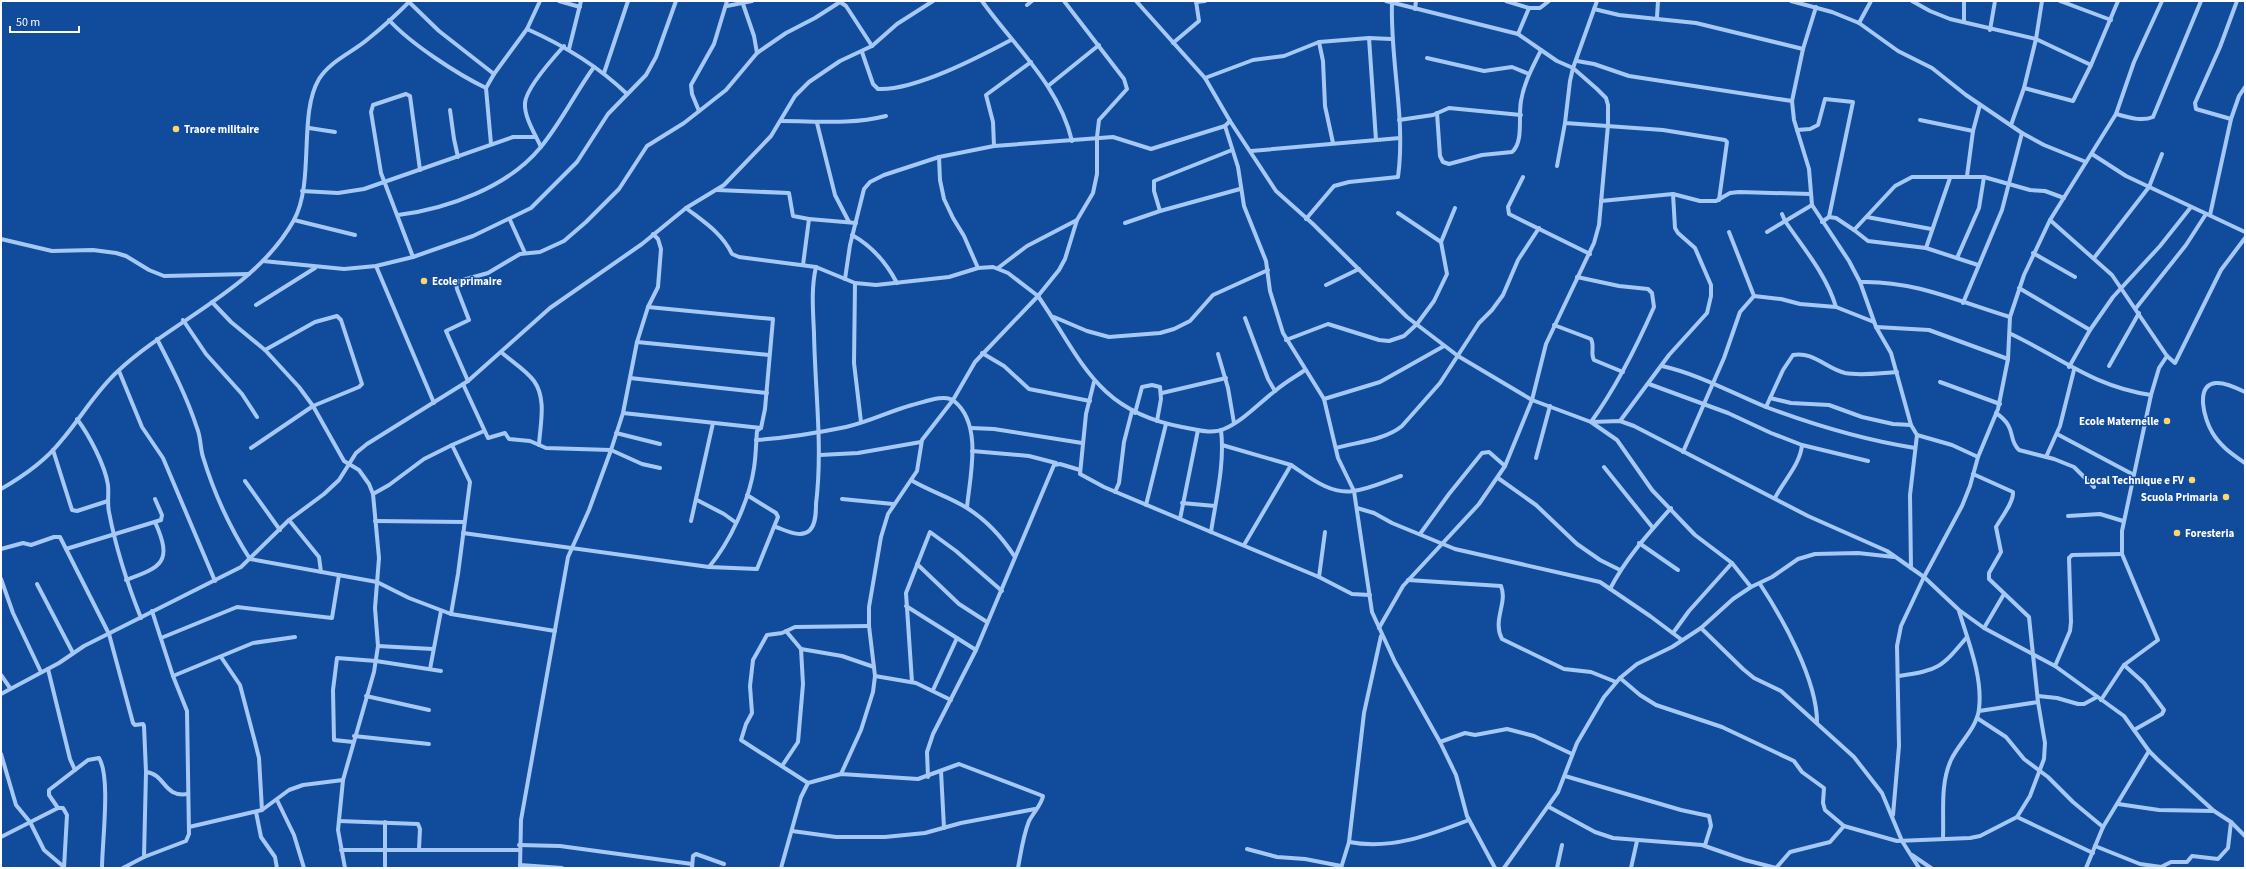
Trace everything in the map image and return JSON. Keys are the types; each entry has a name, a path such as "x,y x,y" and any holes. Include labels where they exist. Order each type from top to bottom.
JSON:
{"street":[{"path":"491,144 486,88 494,74 527,29 540,1"},
{"path":"559,1 580,7"},
{"path":"569,50 582,1"},
{"path":"604,73 628,1"},
{"path":"262,261 344,270 376,266 413,257 473,236 510,220 531,208 569,171 587,149 608,114 639,82 651,66 676,1"},
{"path":"699,110 692,94 691,85 711,49 727,3 743,4 752,1"},
{"path":"468,381 446,332 448,329 469,320 456,283 462,279 488,273 525,252 540,252 557,245 571,235 619,189 647,146 684,123 730,86 757,53 786,33 810,21 841,1 846,6 872,46"},
{"path":"1,694 48,669 73,653 152,611 232,573 250,559 289,520 324,494 338,480 356,453 367,444 468,381 550,308 626,256 686,208 724,185 760,149 781,121 795,96 809,82 840,61 872,46 897,24 933,1"},
{"path":"982,1 1048,86 1064,114 1072,141"},
{"path":"1027,5 1032,1"},
{"path":"840,774 866,717 875,676 869,626 869,606 878,556 888,514 893,504 918,468 921,442 953,400 964,379 982,353 1038,296 1059,270 1065,259 1077,220 1092,193 1096,181 1097,137 1100,120 1127,89 1124,80 1099,45 1064,1"},
{"path":"1136,1 1205,78 1230,121 1251,151 1264,175 1276,191 1359,269 1407,317 1458,356 1532,400 1591,422 1617,440 1644,480 1695,535 1732,563 1751,587"},
{"path":"1173,42 1199,21 1196,1 1205,1"},
{"path":"1378,628 1408,580 1441,543 1467,518 1506,466 1532,400 1546,344 1577,277 1590,254 1599,225 1608,125 1606,98 1588,80 1573,68 1557,61 1518,34 1439,13 1415,9 1386,1"},
{"path":"1415,9 1416,1"},
{"path":"1506,1 1529,8 1540,8 1549,1"},
{"path":"1557,166 1573,68 1577,61 1597,1"},
{"path":"1657,17 1658,1"},
{"path":"1791,1 1816,7 1859,23 1898,51 1932,68 1980,105 2022,133 2044,145 2086,162"},
{"path":"1859,23 1871,1"},
{"path":"1912,1 1930,11 1990,30 2036,39 2091,64"},
{"path":"1964,1 1964,22"},
{"path":"1990,30 1995,1"},
{"path":"2011,125 2024,88 2036,39 2042,1"},
{"path":"2060,1 2111,20"},
{"path":"2024,88 2074,101 2111,20 2118,1"},
{"path":"1892,815 1899,746 1899,676 1897,646 1901,626 1924,577 1962,506 1978,457 2000,404 2008,359 2010,317 2019,288 2033,253 2050,220 2116,114 2134,62 2162,1"},
{"path":"2116,114 2147,120 2153,117 2201,1"},
{"path":"2231,119 2198,110 2195,107 2237,1"},
{"path":"1,489 53,450 77,419 119,371 157,339 183,320 212,302 249,274 262,261 294,220 302,191 311,105 319,78 337,61 367,40 410,2 439,31 494,74"},
{"path":"1306,219 1334,186 1348,182 1398,178 1400,138 1396,68 1391,39 1392,3"},
{"path":"743,4 755,40 757,53"},
{"path":"1816,7 1803,49 1792,101 1797,130 1809,169 1812,205 1849,261 1860,282 1876,327 1891,353 1910,425 1917,435 1952,445 1978,457"},
{"path":"1518,34 1529,8"},
{"path":"1594,9 1618,14 1657,17 1696,23 1803,49"},
{"path":"390,20 403,33 454,71 486,88"},
{"path":"527,29 564,46 604,73 627,94"},
{"path":"1205,78 1253,60 1284,56 1319,42 1370,38 1391,39"},
{"path":"1370,38 1376,140"},
{"path":"862,52 873,84 878,89 884,90 901,86 963,65 1011,40"},
{"path":"1319,42 1323,61 1325,106 1333,143"},
{"path":"1048,86 1099,45"},
{"path":"541,147 526,109 526,100 545,68 564,46"},
{"path":"1437,113 1440,156 1443,162 1449,164 1482,155 1512,152 1517,142 1521,115 1520,103 1529,74 1541,50"},
{"path":"1427,58 1484,71 1512,67 1529,74"},
{"path":"1577,61 1594,64 1629,76 1792,101"},
{"path":"994,146 993,122 986,96 1030,62"},
{"path":"398,215 432,210 497,184 521,167 541,147 594,67"},
{"path":"2136,308 2208,215 2231,119 2239,96 2245,87"},
{"path":"413,257 384,182 379,163 371,109 376,103 406,94 410,99 420,170"},
{"path":"1797,130 1810,129 1818,125 1825,99 1853,102 1829,217 1822,222"},
{"path":"1966,176 1973,131 1980,105"},
{"path":"1399,120 1437,113 1449,108 1521,115"},
{"path":"450,110 458,157"},
{"path":"781,121 817,123 856,122 886,116"},
{"path":"1920,120 1973,131"},
{"path":"845,279 852,235 864,189 870,182 884,176 938,157 994,146 1072,141 1097,137 1113,137 1151,149 1225,126 1230,121"},
{"path":"1565,122 1663,130 1725,140 1727,142 1719,200"},
{"path":"817,123 834,195 849,222"},
{"path":"1225,126 1239,171 1240,189 1244,206 1264,256 1268,270 1270,288 1286,340 1324,399 1339,461 1354,491 1372,612 1381,636 1440,742 1456,775 1469,820 1495,868"},
{"path":"309,128 335,132"},
{"path":"1963,303 2002,210 2022,133"},
{"path":"302,191 348,192 384,182 513,137 536,137"},
{"path":"1251,151 1400,138"},
{"path":"1160,211 1154,191 1154,181 1232,150"},
{"path":"2092,154 2126,176 2245,232"},
{"path":"2094,258 2149,187 2162,154"},
{"path":"938,157 940,180 944,199 952,218 964,236 978,268"},
{"path":"1523,177 1508,211 1509,214 1590,254"},
{"path":"1854,230 1895,186 1912,177 1984,177 2030,190 2045,191 2064,198"},
{"path":"1957,258 1979,208 1984,177"},
{"path":"1926,248 1950,178"},
{"path":"1126,223 1160,211 1240,189"},
{"path":"716,190 789,193 793,216 809,219 856,223"},
{"path":"1601,201 1673,194 1700,201 1719,200 1730,194 1739,192 1811,194"},
{"path":"1620,421 1662,366 1707,313 1711,296 1709,279 1695,248 1678,233 1675,228 1673,194"},
{"path":"1767,232 1812,205"},
{"path":"2069,367 2090,330 2122,287 2160,246 2191,207"},
{"path":"686,208 716,231 726,241 732,254 745,258 816,267 855,283 876,285 897,283 949,277 978,268 998,268 1008,273 1038,296 1094,382 1115,401 1134,412 1166,424 1198,430 1221,430 1234,424 1275,391 1305,370"},
{"path":"1286,340 1328,324 1365,336 1389,341 1404,336 1417,324 1434,301 1447,274 1441,242 1455,208"},
{"path":"1398,213 1441,242"},
{"path":"1782,214 1785,221 1817,264 1829,285 1836,307"},
{"path":"1829,217 1836,218 1868,241 1926,248 1978,265"},
{"path":"1867,217 1931,230"},
{"path":"803,265 809,219"},
{"path":"294,220 355,235"},
{"path":"510,220 525,252"},
{"path":"998,268 1027,246 1077,220"},
{"path":"2050,220 2094,258 2122,287 2167,356 2175,363 2221,270 2245,238"},
{"path":"1336,448 1369,440 1398,429 1440,383 1479,323 1492,310 1503,295 1518,260 1539,228"},
{"path":"1729,232 1754,296"},
{"path":"562,868 520,866 519,845 521,820 571,549 589,510 611,450 623,413 637,342 648,306 658,287 661,246 653,234"},
{"path":"852,235 881,258 897,283"},
{"path":"1,239 52,251 93,250 116,253 126,256 149,270 164,276 249,274"},
{"path":"2033,253 2075,277"},
{"path":"376,266 434,403"},
{"path":"776,527 801,534 810,530 814,525 820,455 815,384 813,306 816,267"},
{"path":"256,305 315,268"},
{"path":"1326,285 1359,269"},
{"path":"1053,317 1086,331 1109,337 1160,332 1174,329 1190,321 1213,295 1268,270"},
{"path":"1577,277 1619,286 1648,289 1652,293 1654,307 1623,372 1606,401 1591,422"},
{"path":"1860,282 1878,282 1922,288 1963,303 2010,317"},
{"path":"855,283 854,363 861,422"},
{"path":"2019,288 2090,330"},
{"path":"1754,296 1781,299 1800,304 1836,307 1874,322"},
{"path":"1684,452 1724,358 1740,312 1754,296"},
{"path":"212,302 231,322 265,350 299,387 313,406 348,465 359,470 369,484 373,494 379,558 375,608 378,646 376,661 343,780 339,821 344,868"},
{"path":"648,306 771,317 773,322 769,355 767,393 761,428 757,431 754,467 747,495 722,549 709,567"},
{"path":"2109,366 2140,313"},
{"path":"252,448 313,406 360,387 362,384 339,318 334,316 315,322 265,350"},
{"path":"1245,318 1268,379 1275,391"},
{"path":"183,320 206,354 244,397 257,417"},
{"path":"1554,325 1591,339 1594,347 1592,356 1594,360 1623,372"},
{"path":"1876,327 1929,330 2008,359"},
{"path":"2010,334 2033,344 2074,370 2117,389 2151,395"},
{"path":"157,339 180,383 196,424 202,454 215,491 232,528 250,559 377,582 441,611 451,614 555,631"},
{"path":"637,342 769,355"},
{"path":"1324,399 1385,379 1444,346"},
{"path":"501,352 534,381 539,391 541,404 538,446"},
{"path":"982,353 1004,366 1029,389 1090,401"},
{"path":"1218,354 1226,378 1234,424"},
{"path":"1766,407 1789,360 1793,355 1799,354 1812,357 1843,372 1897,372"},
{"path":"2101,700 2124,665 2158,640 2122,554 2123,521 2151,395 2159,368 2167,356"},
{"path":"1662,366 1713,384 1766,407 1877,442 1915,448"},
{"path":"2046,457 2057,434 2074,370"},
{"path":"119,371 142,427 163,458 215,581"},
{"path":"630,378 767,393"},
{"path":"1162,393 1226,378"},
{"path":"1094,382 1082,443 1080,474 1115,492 1319,576 1352,594 1370,595"},
{"path":"1940,382 2000,404"},
{"path":"2245,392 2219,383 2209,385 2205,390 2203,411 2205,420 2220,443 2245,463"},
{"path":"463,384 488,438 505,433 510,439 530,441 538,446 551,449 611,450 642,464 660,468"},
{"path":"1649,384 1705,404 1802,444 1868,461"},
{"path":"1115,492 1119,482 1124,442 1143,386 1158,386 1161,388 1162,393 1157,421"},
{"path":"756,440 846,427 920,403 943,398 953,400 971,428 972,451 967,508"},
{"path":"1770,398 1792,403 1830,405 1862,416 1893,424 1910,425"},
{"path":"1536,458 1550,406"},
{"path":"623,413 761,428"},
{"path":"1996,413 2009,424 2016,446 2019,450 2046,457 2074,468 2094,487"},
{"path":"77,419 88,436 106,476 108,501 126,580 141,618"},
{"path":"1591,422 1620,421 1634,426 1808,516 1880,546 1924,577 1959,610 1984,628 2031,651 2055,666 2124,716 2148,751 2214,811 2231,822 2245,836"},
{"path":"691,521 697,500 713,423"},
{"path":"1146,505 1166,424"},
{"path":"971,428 994,429 1082,443"},
{"path":"1180,519 1182,503 1198,430"},
{"path":"1211,532 1222,445 1221,430"},
{"path":"373,494 389,485 424,459 452,445 484,432"},
{"path":"616,433 660,444"},
{"path":"2057,434 2134,475"},
{"path":"1911,568 1910,495 1917,435"},
{"path":"820,455 858,453 921,442"},
{"path":"1775,498 1784,481 1799,460 1802,444"},
{"path":"451,614 470,482 452,445"},
{"path":"1222,445 1291,465 1322,485 1338,490 1354,491 1402,476"},
{"path":"53,450 72,510 77,511 108,501"},
{"path":"972,451 1029,456 1080,470"},
{"path":"1420,534 1448,494 1482,453 1489,452 1506,466"},
{"path":"928,777 928,748 941,717 976,650 1056,463"},
{"path":"1244,546 1291,465"},
{"path":"1604,467 1653,528"},
{"path":"1620,678 1640,696 1656,705 1722,727 1794,761 1802,772 1824,788 1823,803 1825,810 1844,826 1902,841 1980,836 2017,817 2028,802 2040,771 2045,747 2031,651 2029,617 1989,579 1989,573 2001,552 1996,527 2008,507 2012,492 1973,474"},
{"path":"1498,478 1536,506 1577,544 1600,560 1620,570"},
{"path":"911,480 967,508 996,531 1015,556"},
{"path":"246,481 280,530"},
{"path":"463,533 709,567 757,569 778,520 777,514 747,495"},
{"path":"66,548 155,522 162,518 155,499"},
{"path":"842,499 893,504"},
{"path":"697,500 724,514 735,522"},
{"path":"1182,503 1214,506"},
{"path":"1357,508 1374,513 1392,523 1441,543 1482,556 1600,582 1682,640"},
{"path":"1610,589 1620,570 1639,543 1671,508"},
{"path":"2068,516 2100,514 2123,521"},
{"path":"289,520 319,557 321,572"},
{"path":"375,521 464,522"},
{"path":"126,580 151,571 160,562 164,544 155,522"},
{"path":"912,682 912,657 906,606 907,589 926,538 931,532 956,551 978,572 1002,591"},
{"path":"1319,576 1325,532"},
{"path":"1,549 23,542 31,545 57,536 62,539 109,634 133,723 135,725 143,724 144,726 146,772 144,857"},
{"path":"1639,543 1678,570"},
{"path":"1504,868 1549,807 1565,776 1572,754 1604,697 1620,678 1643,660 1672,647 1701,628 1733,599 1751,587 1760,584 1798,559 1815,554 1858,553 1894,557"},
{"path":"2055,666 2072,622 2069,558 2072,555 2122,554"},
{"path":"1673,633 1689,611 1732,563"},
{"path":"916,564 959,604 987,622"},
{"path":"160,638 237,607 259,608 297,615 332,618 339,575"},
{"path":"1,579 13,613 41,672"},
{"path":"1408,580 1501,586 1502,597 1498,625 1502,639 1564,668 1591,672 1616,682"},
{"path":"37,584 73,653"},
{"path":"1760,584 1778,611 1795,646 1814,699 1817,722"},
{"path":"1984,628 2004,594"},
{"path":"906,606 976,650"},
{"path":"1943,838 1945,778 1957,747 1977,718 1979,711 1980,693 1976,672 1959,610"},
{"path":"123,868 129,867 144,857 186,840 189,827 187,710 173,676 152,611"},
{"path":"430,669 441,611"},
{"path":"808,783 745,744 741,739 746,724 752,713 750,686 753,660 767,635 786,631 794,626 869,626"},
{"path":"1701,628 1743,669 1754,678 1781,691 1854,757 1882,793 1902,841 1919,868"},
{"path":"782,766 798,740 803,684 801,650 786,631"},
{"path":"1247,849 1277,857 1306,859 1341,867 1349,842 1364,713 1381,636"},
{"path":"173,676 253,643 294,637"},
{"path":"1899,676 1922,672 1945,664 1967,637"},
{"path":"933,690 957,638"},
{"path":"378,646 433,649"},
{"path":"801,650 842,656 874,667"},
{"path":"221,657 240,685 259,758 262,810"},
{"path":"353,742 334,740 333,702 335,661 338,657 441,671"},
{"path":"2124,665 2144,683 2164,710 2162,714 2134,730"},
{"path":"48,669 70,759 75,770"},
{"path":"1,675 10,688"},
{"path":"875,676 912,682 933,690 951,700"},
{"path":"366,696 429,710"},
{"path":"2038,696 2057,698 2078,704 2084,704 2096,696"},
{"path":"1979,711 2038,702"},
{"path":"1977,718 2006,737 2024,759 2040,771 2103,827"},
{"path":"1440,742 1465,733 1475,735 1507,729 1534,736 1572,754"},
{"path":"354,736 429,744"},
{"path":"2086,868 2103,827 2148,751"},
{"path":"1,754 14,801 30,822 44,850 64,867"},
{"path":"58,808 48,792 90,758 98,758 101,762 104,790 102,868"},
{"path":"781,868 801,796 808,783 840,774 906,779 928,777 959,764 1043,796 1043,800 1035,809 1026,832 1018,868"},
{"path":"941,771 944,828"},
{"path":"146,772 156,775 171,792 177,795 188,794"},
{"path":"1565,776 1681,810 1709,816 1711,826 1705,846"},
{"path":"189,827 262,810 289,790 303,785 343,780"},
{"path":"277,800 294,835 304,868"},
{"path":"2118,804 2159,810 2214,811"},
{"path":"1549,807 1604,835 1637,841 1687,843 1705,846 1745,860 1776,868 1790,852 1830,842 1844,826"},
{"path":"1,837 58,808 63,808 67,815 64,867"},
{"path":"792,831 836,836 885,837 925,833 1035,809"},
{"path":"256,812 261,836 275,857 278,868"},
{"path":"2017,817 2093,853"},
{"path":"1349,842 1369,844 1407,841 1469,820"},
{"path":"339,821 385,822 419,825 419,849"},
{"path":"385,822 385,868"},
{"path":"2096,846 2140,864 2161,867 2171,862 2187,862 2192,856 2218,859 2228,848 2231,822"},
{"path":"1631,868 1637,841"},
{"path":"519,845 560,846 692,866 694,856 697,854 724,864"},
{"path":"1557,868 1562,845"},
{"path":"341,850 519,850"},
{"path":"1911,855 1932,868"}],"place":[{"name":"Traore militaire","path":"176,129"},
{"name":"Ecole primaire","path":"424,281"},
{"name":"Ecole Maternelle","path":"2167,421"},
{"name":"Local Technique e FV","path":"2192,480"},
{"name":"Scuola Primaria","path":"2226,497"},
{"name":"Foresteria","path":"2177,533"}]}
